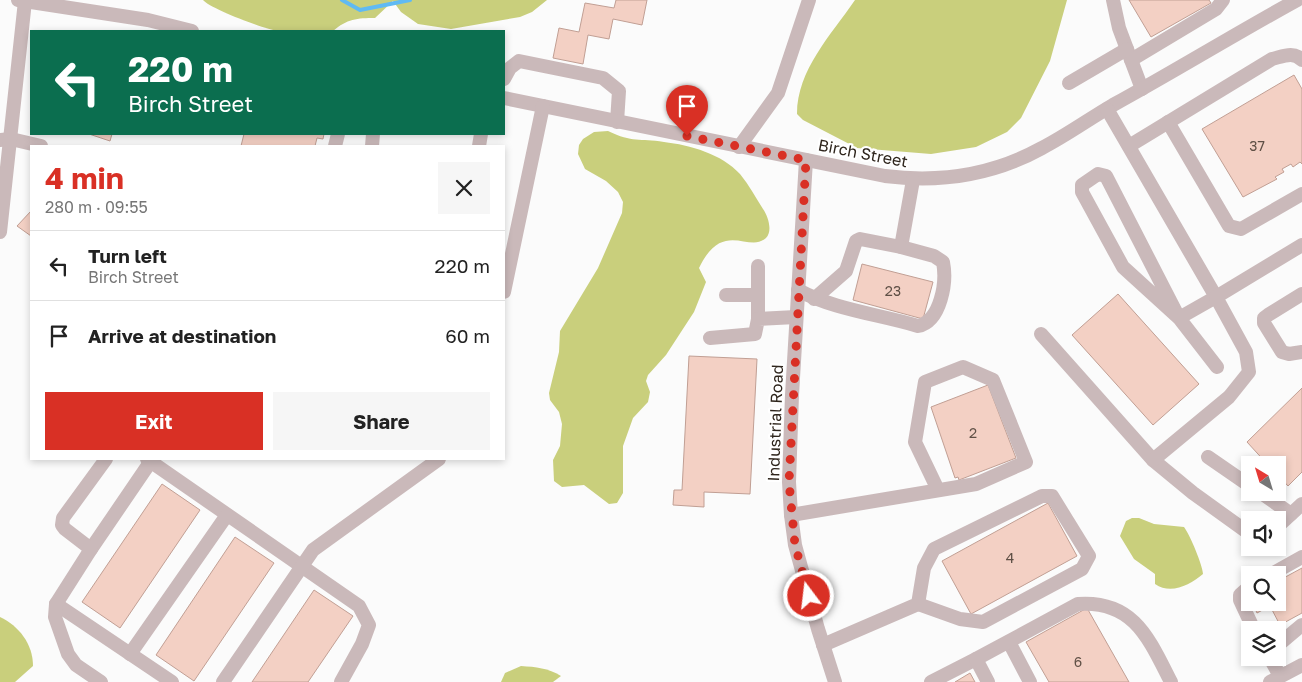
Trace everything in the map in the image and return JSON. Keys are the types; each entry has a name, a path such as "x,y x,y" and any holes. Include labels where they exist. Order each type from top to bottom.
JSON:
{"street":[{"path":"739,147 778,93 809,0"},
{"path":"1114,0 1119,28 1142,89"},
{"path":"1068,83 1216,9 1223,0"},
{"name":"Birch Street","path":"505,98 885,176 913,180 970,175 1005,165 1042,148 1250,24 1295,0"},
{"path":"0,232 5,139 21,1 148,20 188,30"},
{"path":"1129,146 1272,59 1289,54 1298,56 1302,60"},
{"path":"505,77 510,68 519,61 603,78 618,91 616,122"},
{"path":"505,287 543,106"},
{"path":"1107,109 1246,352 1249,372 1229,397 1153,460"},
{"path":"1168,122 1229,226 1241,229 1302,194"},
{"path":"5,139 36,145"},
{"name":"Industrial Road","path":"806,160 796,317 789,482 795,545 835,682"},
{"path":"1179,318 1106,176 1098,174 1088,179 1082,185 1082,192 1123,267 1179,318 1217,367"},
{"path":"901,247 913,180"},
{"path":"798,290 814,299 918,326 931,321 936,313 943,280 942,262 934,256 860,239 856,241 846,271 814,299"},
{"path":"1179,318 1302,245"},
{"path":"710,338 755,334 758,319 758,266"},
{"path":"1302,294 1268,315 1264,323 1282,352 1289,354 1302,352"},
{"path":"726,296 758,296"},
{"path":"758,319 796,317"},
{"path":"1041,334 1153,460 1193,493 1241,528"},
{"path":"791,516 976,484 1026,462 993,380 963,367 925,382 915,442 938,490"},
{"path":"1208,457 1241,480"},
{"path":"91,549 65,529 62,525 63,518 105,460"},
{"path":"100,682 76,665 68,654 55,617 56,604 149,460 360,606 369,625 362,644 341,682"},
{"path":"223,682 313,550 438,460"},
{"path":"823,645 918,604 960,619 983,622 1082,569 1088,556 1052,496 1042,496 934,549 924,568 918,604"},
{"path":"1273,501 1291,514"},
{"path":"1286,519 1302,504"},
{"path":"130,654 227,515"},
{"path":"1286,566 1302,557"},
{"path":"931,682 976,660 1078,604 1096,603 1115,607 1126,614 1153,648 1171,682"},
{"path":"56,604 172,682"},
{"path":"1286,638 1302,625"},
{"path":"1009,642 1030,682"},
{"path":"976,660 988,682"},
{"path":"1272,666 1275,679 1302,665"}],"green space":[{"path":"203,0 547,0 532,12 520,17 451,29 418,24 401,12 393,1 375,18 353,20 334,30 274,30 238,18 207,4"},
{"path":"855,0 1067,0 1050,61 1021,118 1007,132 976,147 931,154 857,148 803,120 797,114 799,98 809,68 826,40"},
{"path":"608,131 630,139 684,145 724,161 740,174 765,212 769,228 766,238 759,242 735,240 717,244 708,253 699,268 706,282 694,312 666,355 648,375 646,381 650,392 648,402 633,418 623,446 623,493 617,503 609,504 584,485 562,487 554,481 553,460 560,446 562,424 559,412 550,400 549,393 559,352 560,331 598,268 622,213 623,202 618,192 606,181 585,169 578,154 579,145 583,139 594,132"},
{"path":"1132,518 1139,518 1154,524 1184,527 1196,550 1203,574 1192,582 1174,589 1167,589 1155,584 1155,574 1134,559 1120,536 1126,521"},
{"path":"0,617 19,631 31,650 33,666 15,682 0,682"},
{"path":"521,666 537,667 561,676 553,682 501,682 505,673"}],"building":[{"path":"616,0 647,0 642,25 613,19 609,39 588,35 583,64 553,58 559,28 579,32 585,3 614,8"},
{"path":"1129,0 1209,0 1211,3 1151,37"},
{"path":"1294,75 1302,89 1302,164 1300,162 1293,167 1291,164 1282,169 1284,172 1275,177 1277,179 1243,197 1202,129"},
{"path":"92,135 112,135 110,141"},
{"path":"244,135 324,135 323,139 317,138 315,145 241,145"},
{"path":"30,212 30,235 17,226"},
{"path":"862,264 933,282 923,319 853,300"},
{"path":"1118,294 1199,384 1153,425 1072,335"},
{"path":"689,356 757,359 750,494 704,492 704,507 673,505 674,490 682,490"},
{"path":"988,385 1016,458 959,480 958,477 955,478 931,407"},
{"path":"1302,388 1302,472 1288,486 1286,484 1286,456 1260,456 1247,442"},
{"path":"162,484 200,510 120,628 82,602"},
{"path":"1048,503 1077,556 971,614 942,561"},
{"path":"235,537 274,563 194,681 156,655"},
{"path":"1302,568 1302,613 1286,622 1278,621 1273,611 1286,611 1286,577"},
{"path":"314,590 353,616 308,682 252,682"},
{"path":"1087,608 1129,682 1049,682 1026,642"},
{"path":"970,673 975,682 955,682"}],"waterway":[{"path":"342,0 360,10 410,0"}],"route":[{"path":"687,136 806,160 792,395 789,482 795,545 809,596"}]}
